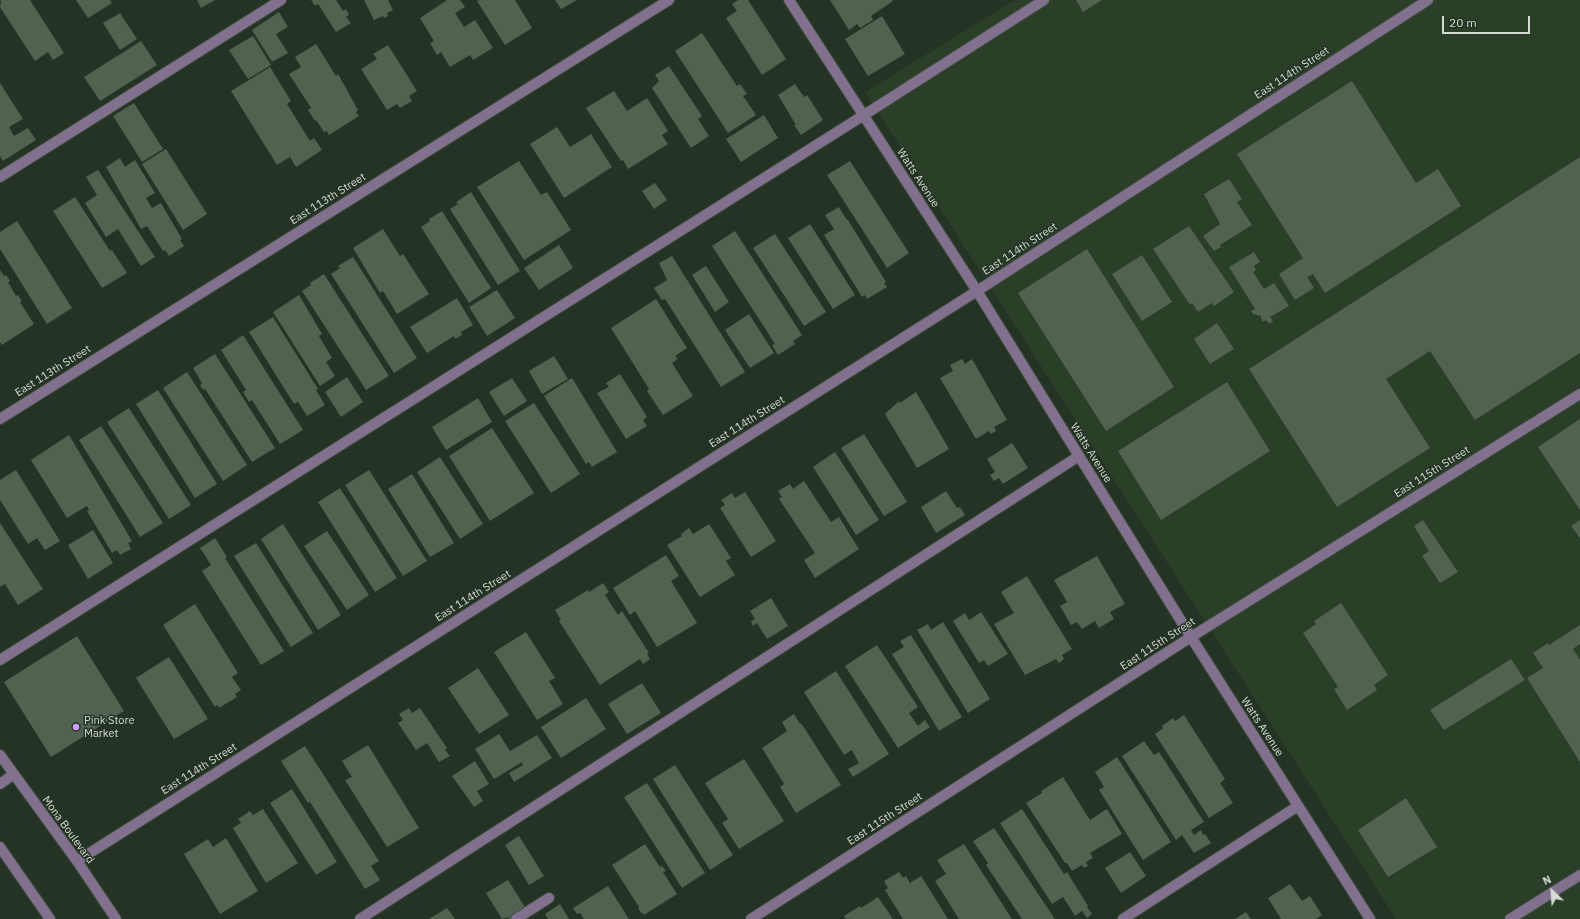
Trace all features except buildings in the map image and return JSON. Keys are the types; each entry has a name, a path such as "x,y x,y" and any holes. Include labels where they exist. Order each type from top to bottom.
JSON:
{"street":[{"path":"0,177 281,0"},
{"name":"East 113th Street","path":"0,418 668,0"},
{"name":"Watts Avenue","path":"789,0 977,291 1191,637 1370,919"},
{"path":"0,660 1044,0"},
{"name":"East 114th Street","path":"77,861 977,291 1428,0"},
{"name":"East 115th Street","path":"751,919 1191,637 1580,394"},
{"path":"360,919 1079,456"},
{"name":"Mona Boulevard","path":"0,755 77,861 116,919"},
{"path":"0,784 14,774"},
{"path":"1123,919 1298,806"},
{"path":"0,847 50,919"},
{"path":"1510,919 1580,875"},
{"path":"516,919 549,898"}],"shaded area":[{"path":"1015,0 1580,0 1580,919 1396,919 865,92"}],"place":[{"name":"Pink Store Market","path":"76,727"}]}
